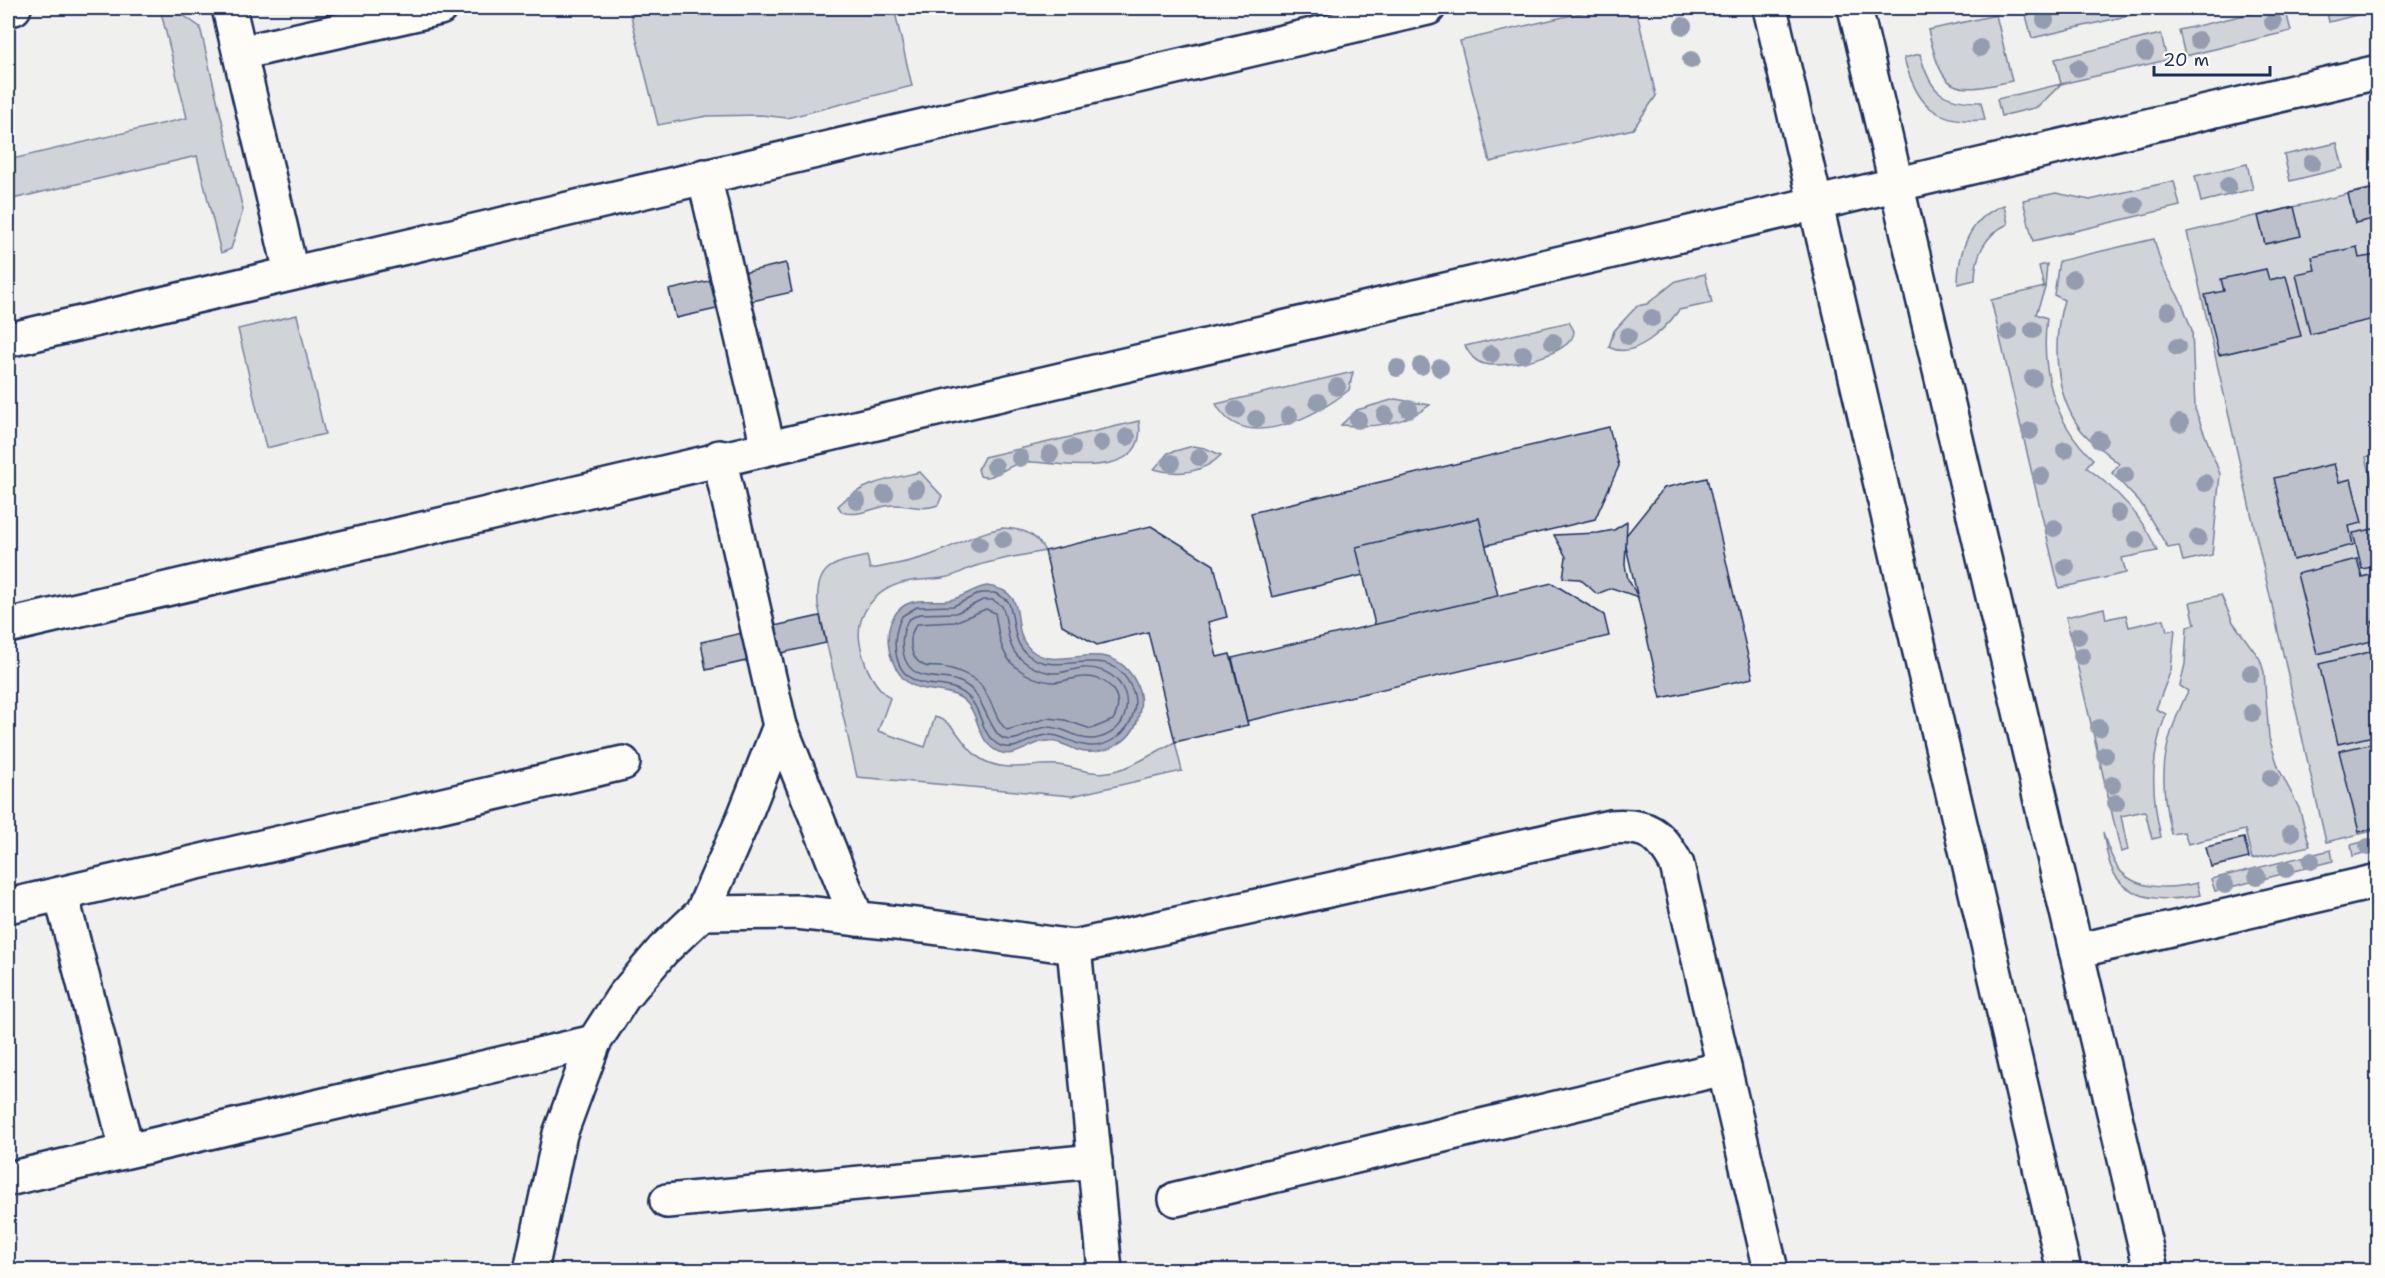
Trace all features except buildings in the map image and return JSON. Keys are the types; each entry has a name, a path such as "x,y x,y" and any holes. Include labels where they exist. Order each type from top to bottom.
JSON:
{"street":[{"path":"8,9 14,8"},
{"path":"229,8 291,272"},
{"path":"240,53 440,8"},
{"path":"8,340 1428,8"},
{"path":"1770,8 1818,204 2064,1270"},
{"path":"1855,8 2151,1270"},
{"path":"8,626 719,457 1898,186 2378,72"},
{"path":"704,176 768,447"},
{"path":"719,457 780,726 857,919"},
{"path":"531,1270 560,1134 594,1042 623,997 663,950 702,913 742,822 780,726"},
{"path":"8,906 623,763"},
{"path":"702,913 796,912 1074,947 1611,827 1631,826 1650,831 1666,845 1677,865 1771,1270"},
{"path":"2076,951 2378,881"},
{"path":"61,894 127,1150"},
{"path":"1074,947 1105,1270"},
{"path":"8,1179 594,1042"},
{"path":"1176,1199 1724,1068"},
{"path":"667,1201 1095,1161"}],"shaded area":[{"path":"160,8 173,8 200,27 243,210 231,249 221,253 197,156 8,200 8,160 187,118"},
{"path":"629,8 894,8 912,86 787,118 761,115 707,116 658,125"},
{"path":"1602,8 1636,8 1656,96 1633,129 1490,162 1460,41"},
{"path":"2024,8 2161,8 2032,38"},
{"path":"2275,8 2285,8 2291,31 2185,56 2179,30"},
{"path":"2326,8 2377,8 2377,10 2329,22"},
{"path":"1996,15 2012,81 1975,88 1952,84 1939,66 1928,30"},
{"path":"2161,34 2167,60 2061,84 2055,59"},
{"path":"1920,54 1933,86 1947,97 1956,100 1981,102 1985,120 1967,120 1940,114 1921,99 1904,58"},
{"path":"2061,84 2038,107 2001,116 1997,99"},
{"path":"2337,143 2343,168 2290,181 2284,155"},
{"path":"2247,164 2253,189 2201,202 2195,176"},
{"path":"2174,181 2180,206 2033,241 2023,200 2056,193 2090,200"},
{"path":"2377,187 2378,454 2366,457 2378,504 2377,830 2326,842 2187,232"},
{"path":"2004,205 2008,224 1987,240 1979,254 1975,280 1958,284 1960,259 1968,237 1982,218 1992,210"},
{"path":"2154,239 2162,267 2182,303 2192,331 2195,409 2220,474 2212,555 2183,561 2179,546 2168,548 2142,505 2112,473 2119,464 2081,430 2065,400 2058,367 2058,333 2064,300 2054,295 2059,261"},
{"path":"2047,264 2045,288 2036,314 2047,318 2045,337 2048,376 2059,412 2068,429 2093,459 2086,467 2128,504 2144,526 2157,551 2122,558 2126,573 2059,588 1991,300 2044,287 2039,266"},
{"path":"1705,274 1712,303 1679,310 1658,333 1639,346 1629,350 1609,347 1614,331 1637,306 1647,304 1676,281"},
{"path":"297,315 325,434 266,448 238,329"},
{"path":"1569,322 1574,331 1571,340 1563,347 1522,362 1495,365 1481,363 1473,358 1465,346"},
{"path":"1353,372 1349,390 1319,410 1281,426 1262,429 1244,427 1228,419 1216,404"},
{"path":"1395,399 1430,405 1410,417 1388,424 1341,425 1357,410"},
{"path":"1139,421 1138,441 1130,454 1117,461 1099,465 1027,462 1014,465 991,476 980,476 978,469 984,457"},
{"path":"1193,446 1221,455 1207,466 1190,471 1172,472 1154,469 1168,453"},
{"path":"920,472 942,496 938,505 921,508 888,506 855,513 842,512 838,506 866,487"},
{"path":"1002,528 1027,533 1037,540 1045,551 991,562 948,577 899,584 878,595 870,603 860,623 861,648 874,682 890,698 878,731 925,747 935,717 943,720 955,730 969,749 990,763 1009,767 1058,765 1095,772 1108,772 1126,767 1175,742 1182,771 1072,796 857,777 818,605 818,592 823,574 836,564 867,556 870,569 910,561 933,554 982,533"},
{"path":"2221,595 2233,622 2260,659 2264,672 2269,738 2279,769 2299,808 2310,846 2252,859 2245,830 2188,844 2184,832 2171,834 2165,795 2165,761 2173,728 2188,691 2180,686 2185,664 2187,627 2195,624 2190,602"},
{"path":"2104,608 2106,619 2126,615 2129,627 2164,619 2167,631 2175,629 2171,670 2156,709 2166,714 2157,745 2154,775 2155,806 2161,837 2152,839 2145,811 2121,816 2128,850 2121,852 2066,617"},
{"path":"2103,833 2118,868 2134,881 2166,887 2197,883 2200,895 2167,899 2144,896 2134,892 2117,878 2111,868"},
{"path":"2377,838 2377,849 2353,856 2351,845"},
{"path":"2331,850 2333,861 2215,891 2211,879"}],"water":[{"path":"987,586 1001,590 1015,603 1020,632 1031,650 1043,656 1055,658 1097,656 1110,658 1123,665 1136,683 1140,700 1137,722 1124,740 1116,746 1093,752 1077,750 1051,741 1041,742 1018,752 1006,754 991,747 986,741 972,711 961,698 919,688 906,681 894,664 888,643 891,622 897,612 910,603 954,599"}]}
